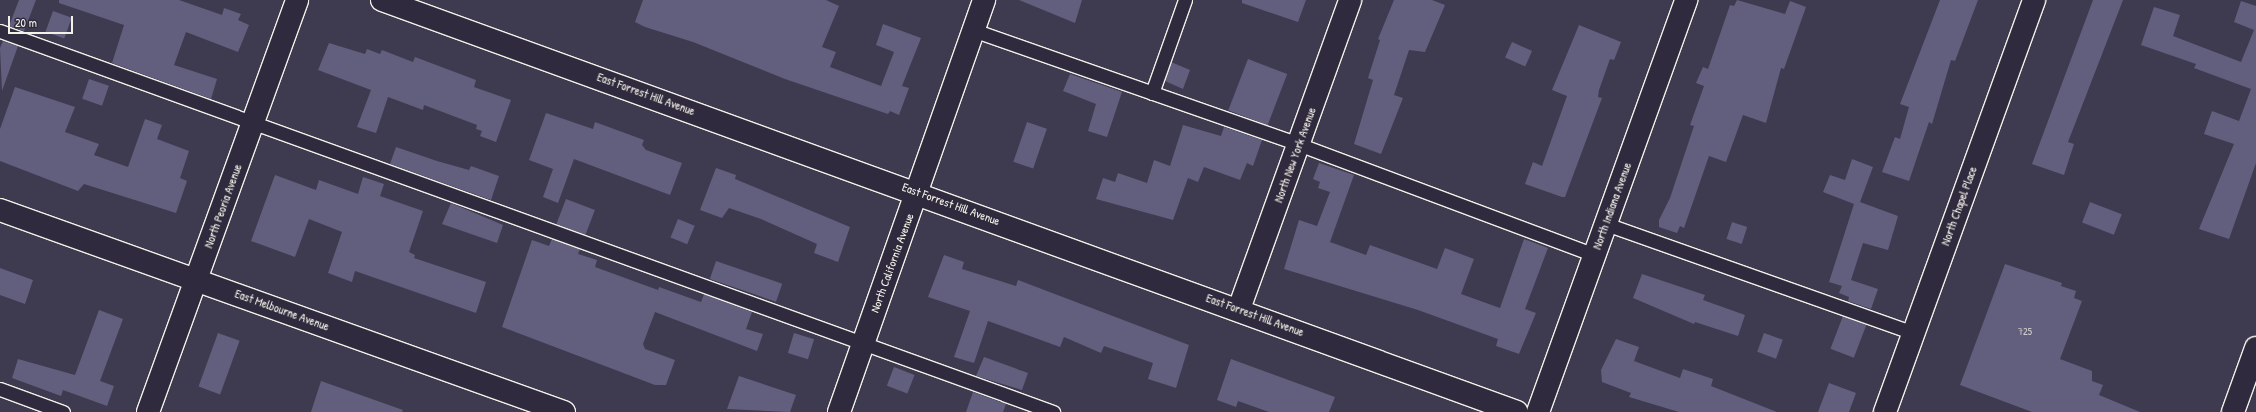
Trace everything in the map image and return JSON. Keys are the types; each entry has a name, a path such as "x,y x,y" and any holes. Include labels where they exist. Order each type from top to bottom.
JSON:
{"street":[{"name":"North Peoria Avenue","path":"148,412 297,0"},
{"name":"East Forrest Hill Avenue","path":"382,0 918,192 1517,412"},
{"name":"North California Avenue","path":"839,412 918,192 984,0"},
{"name":"North New York Avenue","path":"1239,310 1350,0"},
{"name":"North Indiana Avenue","path":"1538,412 1686,0"},
{"name":"North Chapel Place","path":"1885,412 2034,0"},
{"name":"East Melbourne Avenue","path":"0,210 564,412"},
{"path":"2233,412 2256,348"}],"lane":[{"path":"1152,93 1185,0"},
{"path":"973,30 1298,144 1595,255"},
{"path":"0,31 1053,412"},
{"path":"1606,224 1914,333"},
{"path":"0,389 63,412"}],"building":[{"path":"19,0 36,0 24,31 9,26"},
{"path":"59,0 179,0 222,15 224,8 241,14 238,20 249,25 238,52 186,32 174,65 217,79 211,99 112,63 124,25 59,3"},
{"path":"643,0 826,0 839,6 822,47 836,52 830,67 881,86 894,52 876,45 883,24 921,38 902,86 909,88 899,115 890,111 888,114 785,79 693,42 645,27 635,22"},
{"path":"1019,0 1082,0 1075,23"},
{"path":"1242,0 1306,0 1298,22 1242,3"},
{"path":"1394,0 1432,0 1445,5 1425,52 1409,50 1394,95 1403,98 1381,154 1354,144 1373,80 1368,78 1380,40 1378,39"},
{"path":"1737,0 1785,14 1790,1 1806,7 1784,69 1781,68 1766,123 1743,115 1726,162 1709,156 1684,228 1680,226 1677,233 1659,227 1659,220 1670,198 1694,126 1690,125 1704,86 1696,83 1703,67 1708,69 1730,5 1734,6"},
{"path":"1940,0 1978,0 1955,61 1951,60 1932,124 1929,122 1909,181 1882,172 1895,137 1900,139 1909,107 1900,104"},
{"path":"2093,0 2123,0 2068,142 2074,144 2064,175 2032,164"},
{"path":"2241,1 2256,6 2256,163 2229,239 2199,229 2234,144 2204,134 2212,111 2239,121 2251,89 2194,68 2196,64 2141,45 2154,7 2180,15 2173,36 2241,62 2254,30 2234,22"},
{"path":"53,11 72,18 64,39 45,32"},
{"path":"1579,25 1621,42 1614,60 1610,59 1599,90 1598,97 1602,98 1565,197 1562,197 1525,184 1533,162 1542,166 1567,96 1552,90"},
{"path":"3,41 18,46 2,91 0,48"},
{"path":"1512,42 1532,51 1525,66 1505,58"},
{"path":"329,43 365,54 367,49 380,54 382,50 413,62 415,57 476,80 474,87 511,100 496,142 480,136 482,131 476,129 477,125 424,105 423,110 388,97 376,133 357,127 371,90 318,70"},
{"path":"1248,59 1287,74 1268,125 1228,110"},
{"path":"1171,62 1190,70 1183,89 1165,81"},
{"path":"1070,74 1122,92 1107,137 1088,131 1096,104 1063,91"},
{"path":"89,79 109,86 102,106 82,99"},
{"path":"15,87 75,107 65,132 99,144 94,155 128,167 145,119 162,125 157,139 189,151 180,178 187,181 176,213 84,184 78,191 0,161 0,129"},
{"path":"546,113 593,129 595,122 644,140 642,145 646,150 682,163 670,195 574,159 558,203 543,197 553,169 529,160"},
{"path":"1027,122 1047,129 1033,169 1013,162"},
{"path":"1183,125 1221,136 1224,127 1262,140 1253,166 1247,163 1240,180 1204,167 1198,182 1188,178 1173,220 1096,199 1103,178 1115,182 1118,173 1147,183 1154,160 1170,166"},
{"path":"396,147 437,161 469,170 471,166 499,176 491,200 390,164"},
{"path":"1852,159 1873,167 1860,202 1898,216 1888,250 1863,243 1851,280 1878,289 1871,309 1848,301 1849,297 1839,293 1842,286 1829,282 1854,204 1823,192 1830,175 1845,180"},
{"path":"1319,163 1354,175 1330,242 1366,255 1370,245 1437,269 1445,248 1474,259 1461,294 1500,308 1524,239 1548,248 1525,309 1536,313 1519,354 1496,346 1498,339 1418,310 1284,269 1299,220 1317,226 1330,192 1318,188 1320,182 1313,179"},
{"path":"716,168 736,175 735,179 850,227 838,262 814,253 817,244 761,219 729,208 722,218 700,210"},
{"path":"275,175 316,190 319,180 358,194 363,177 384,184 380,196 423,211 409,252 415,255 414,258 486,282 476,313 355,271 352,282 328,273 342,232 309,219 295,257 251,241"},
{"path":"566,199 595,210 585,235 556,224"},
{"path":"2090,202 2122,214 2114,235 2082,223"},
{"path":"451,203 503,225 497,243 442,224"},
{"path":"678,219 695,226 687,244 671,238"},
{"path":"1732,222 1747,227 1742,244 1726,239"},
{"path":"552,239 580,249 578,254 597,260 595,267 658,290 659,287 701,302 704,294 752,312 746,329 763,334 757,351 655,312 643,344 645,349 675,360 666,385 655,385 502,327 532,240 549,246"},
{"path":"944,255 964,262 962,269 1016,286 1018,280 1189,345 1176,388 1148,379 1153,363 1104,346 1101,353 1064,337 1060,347 988,321 974,363 954,357 970,311 928,297"},
{"path":"716,261 782,284 776,302 710,279"},
{"path":"2005,264 2062,283 2061,286 2076,291 2074,298 2082,301 2060,359 2092,371 2092,381 2103,385 2099,395 2140,412 2032,412 1960,385"},
{"path":"0,268 33,280 25,304 0,295"},
{"path":"1642,274 1705,295 1703,300 1745,315 1738,336 1695,322 1694,324 1633,298"},
{"path":"99,310 123,319 100,381 114,386 107,406 63,390 61,396 12,378 18,359 75,375"},
{"path":"1843,316 1866,325 1854,358 1830,349"},
{"path":"218,333 240,341 220,394 199,387"},
{"path":"794,333 814,339 808,359 788,353"},
{"path":"1764,333 1783,340 1776,359 1757,352"},
{"path":"1616,339 1639,347 1634,361 1680,378 1683,369 1713,379 1711,386 1777,412 1679,412 1629,397 1631,393 1602,382 1601,370"},
{"path":"984,357 1028,373 1022,390 976,376"},
{"path":"1231,359 1335,397 1329,412 1269,412 1238,401 1236,407 1217,400"},
{"path":"894,367 915,375 907,394 887,386"},
{"path":"739,376 796,395 790,412 727,409"},
{"path":"321,381 403,410 402,412 311,412"},
{"path":"1829,383 1856,393 1849,412 1818,412"},
{"path":"973,392 1006,404 1003,412 966,412"}]}
